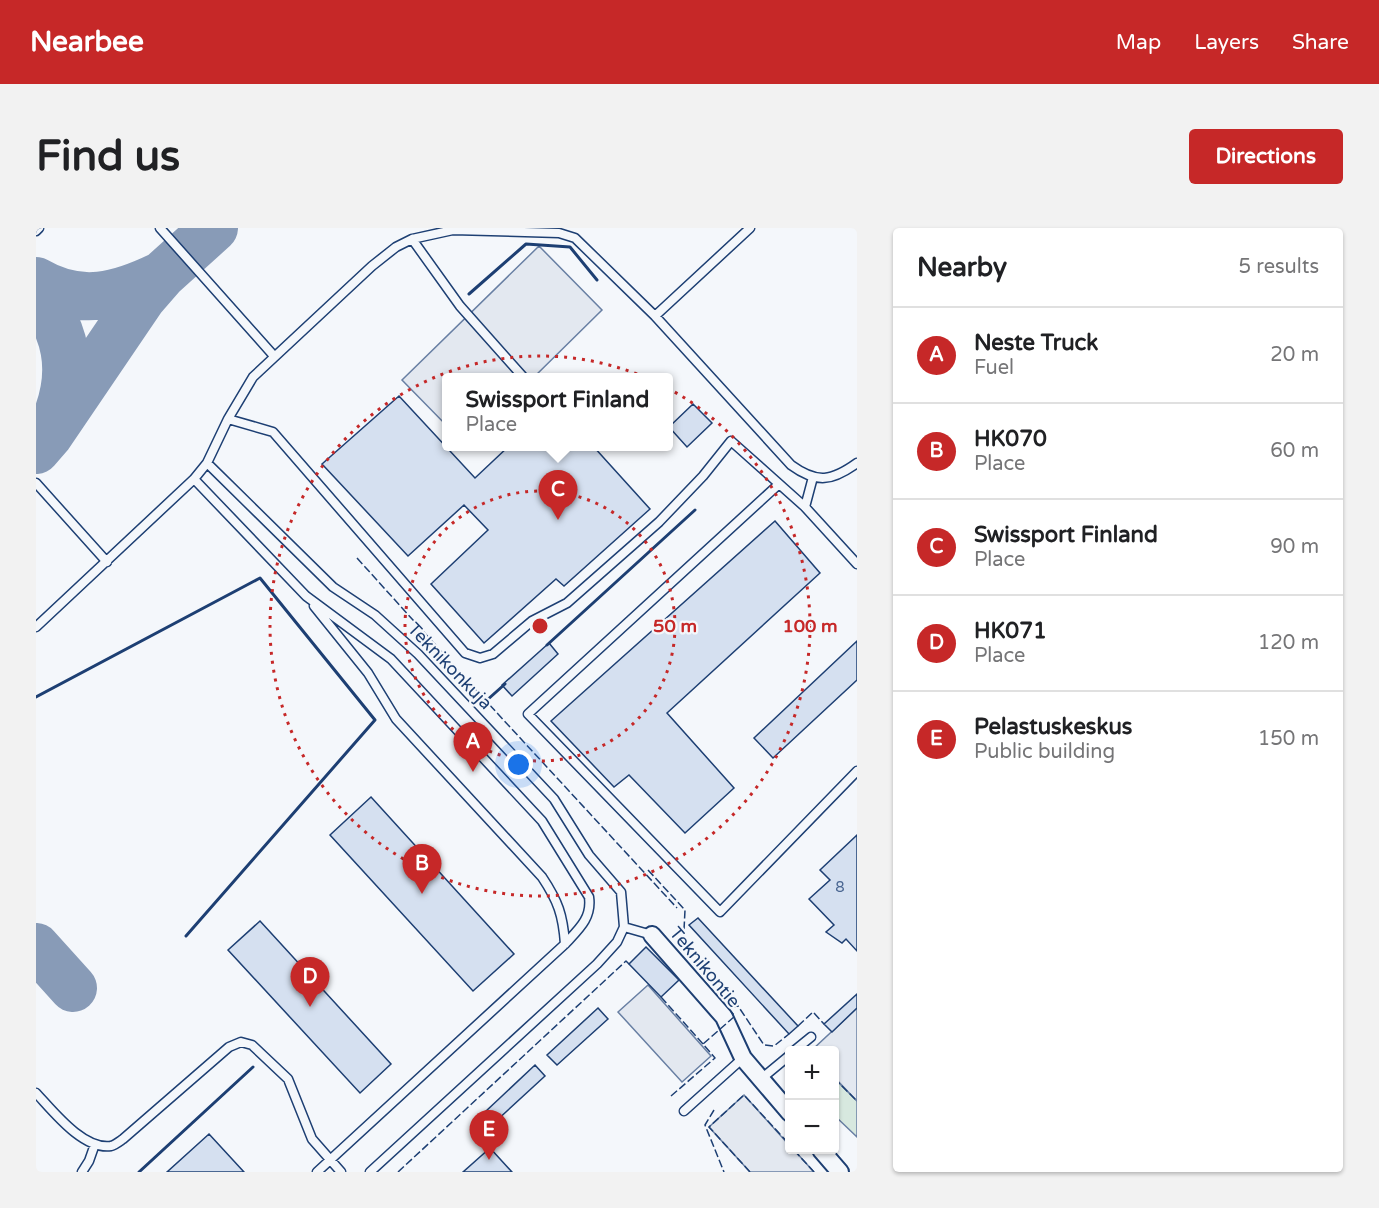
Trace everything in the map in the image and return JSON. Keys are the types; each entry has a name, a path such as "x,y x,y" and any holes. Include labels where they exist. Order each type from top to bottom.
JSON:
{"street":[{"name":"Teknikontie","path":"652,935 724,1017 743,1058 785,1108"},
{"path":"825,1154 840,1172"}],"lane":[{"path":"160,228 274,356"},
{"path":"655,316 750,228"},
{"path":"36,627 194,479 207,463 228,419 253,377 274,356 372,266 396,247 412,239 453,230 559,233 575,238 655,316 790,465 813,477 825,478 840,475 857,463"},
{"path":"412,239 460,306 520,373"},
{"path":"228,419 273,432 465,653 480,658 493,654 532,621 567,603 659,522 703,476 730,441 806,507 857,564"},
{"name":"Teknikonkuja","path":"207,463 333,587 375,615 418,654 554,799 589,855 621,892 624,927"},
{"path":"806,507 813,477"},
{"path":"194,479 306,596 368,673 396,719 542,877 555,896 563,917 565,944"},
{"path":"36,483 106,562"},
{"path":"779,483 528,714 720,912 857,771"},
{"path":"306,596 391,659 542,821 589,897 590,906 586,920 565,944 317,1172"},
{"path":"370,1172 597,964 617,942 624,927 652,935"},
{"path":"800,1046 811,1036"},
{"path":"36,1093 82,1138 96,1144 112,1146 225,1050 241,1042 258,1048 288,1079 312,1139 341,1172"},
{"path":"684,1111 743,1058"},
{"path":"761,1080 785,1059"},
{"path":"82,1172 96,1144"}],"shaded area":[{"path":"539,246 602,310 538,373 442,373 442,421 402,380"},
{"path":"648,985 711,1056 682,1082 618,1012"},
{"path":"857,1008 857,1101 839,1082 839,1046 816,1046"},
{"path":"839,1083 857,1101 857,1137 839,1120"},
{"path":"744,1095 785,1141 785,1154 798,1154 814,1172 750,1172 709,1127"}],"building":[{"path":"399,396 442,442 442,451 450,451 475,478 504,451 598,451 650,509 564,586 556,579 484,643 431,584 488,530 464,505 408,556 322,464"},
{"path":"693,404 712,423 687,447 673,431 673,423"},
{"path":"775,521 820,573 667,713 734,788 685,833 629,775 614,787 551,721"},
{"path":"857,641 857,680 773,758 754,738"},
{"path":"549,643 558,654 512,696 502,685"},
{"path":"371,797 514,954 473,991 330,835"},
{"path":"857,835 857,951 846,939 842,943 826,932 834,925 809,899 830,880 820,870"},
{"path":"698,918 798,1026 789,1034 689,925"},
{"path":"260,921 391,1064 360,1093 228,950"},
{"path":"646,947 679,980 661,997 629,964"},
{"path":"857,994 857,1008 832,1032 824,1024"},
{"path":"598,1008 608,1019 557,1065 547,1055"},
{"path":"535,1065 545,1076 495,1122 485,1112"},
{"path":"209,1134 244,1172 167,1172"},
{"path":"490,1148 512,1172 463,1172"}],"taxiway":[{"path":"36,450 49,435 142,298 162,275 214,228"},
{"path":"36,281 68,294 99,296 115,293 162,275"},
{"path":"36,292 54,321 61,336 64,351 66,382 57,416"},
{"path":"36,947 73,988"}],"fence":[{"path":"357,558 677,908"},
{"path":"648,870 685,910 684,930"},
{"path":"398,1172 626,961 629,964"},
{"path":"661,997 703,1044"},
{"path":"731,1007 738,1006 764,1045 774,1046 789,1034"},
{"path":"671,1096 715,1058 703,1044 735,1016 731,1012"},
{"path":"798,1026 813,1012 824,1024"},
{"path":"839,1083 857,1101"},
{"path":"750,1172 709,1127 744,1095 785,1140"},
{"path":"714,1110 705,1125 724,1172"},
{"path":"798,1154 814,1172"}],"wall":[{"path":"469,294 526,244 570,247 597,280"},
{"path":"547,645 695,510"},
{"path":"36,697 260,578 375,720 186,936"},
{"path":"486,701 505,684"},
{"path":"139,1172 253,1067"}],"place":[{"name":"Swissport Finland","path":"558,520"},
{"name":"Neste Truck","path":"473,772"},
{"name":"HK070","path":"422,894"},
{"name":"HK071","path":"310,1007"},
{"name":"Pelastuskeskus","path":"489,1160"}]}
